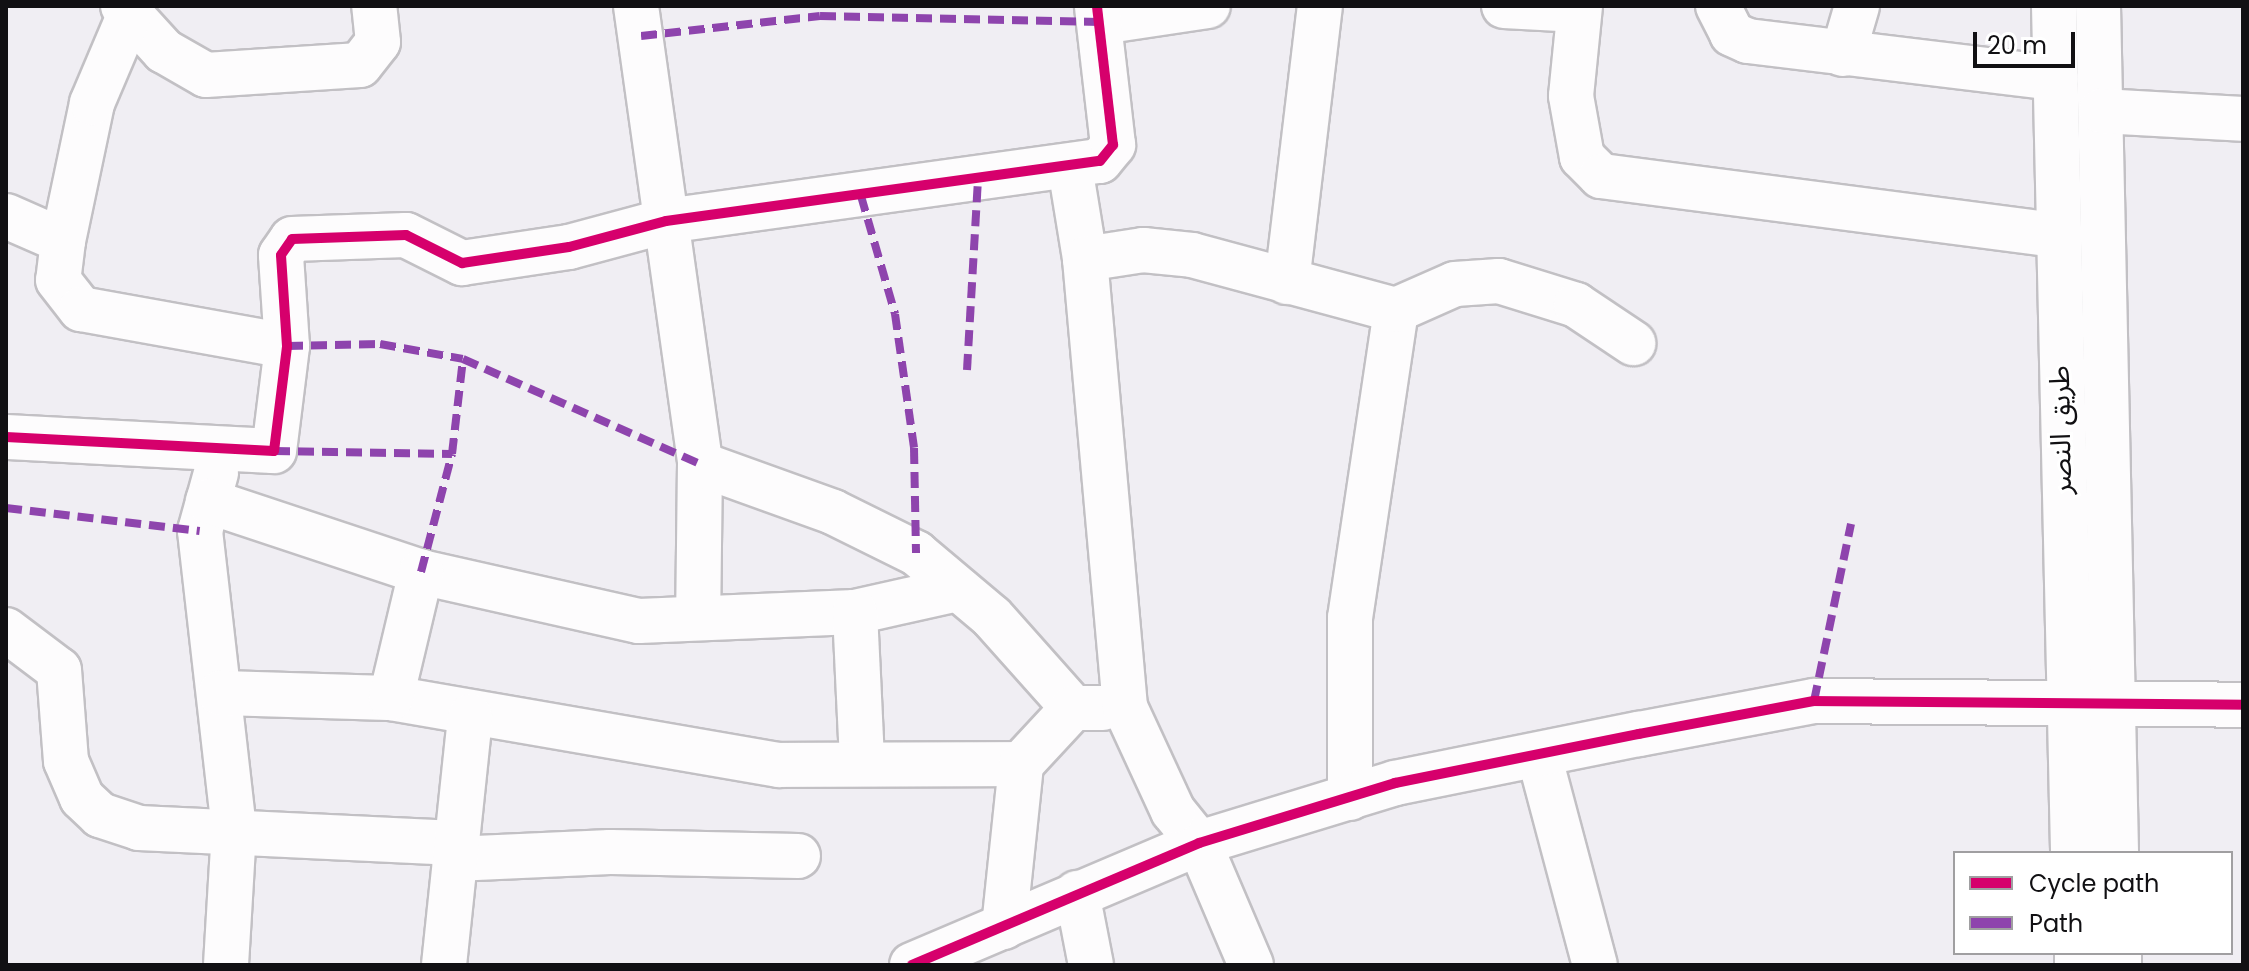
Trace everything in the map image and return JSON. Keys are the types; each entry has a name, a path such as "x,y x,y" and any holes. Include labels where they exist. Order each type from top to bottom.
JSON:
{"street":[{"path":"287,346 81,309 58,280 88,118 126,11 164,51 206,75 360,65 378,42 374,6"},
{"path":"636,6 700,464 698,618"},
{"path":"6,437 274,451 287,346 281,255 292,239 406,235 462,263 569,247 666,221 1070,167 1112,150 1099,14 1208,6"},
{"path":"1287,282 1320,6"},
{"path":"1504,6 1580,8 1571,96 1582,157 1601,176 2056,235"},
{"path":"1718,6 1732,34 1748,41 2056,78"},
{"path":"1843,54 1857,6"},
{"name":"طريق النصر","path":"2054,6 2056,235 2073,851"},
{"name":"طريق النصر","path":"2098,6 2116,851"},
{"path":"2101,111 2243,119"},
{"path":"1070,167 1085,259 1125,707 1173,811 1199,843 1251,965"},
{"path":"6,216 63,241"},
{"path":"1085,259 1143,250 1192,255 1396,310 1455,284 1499,281 1576,305 1633,343"},
{"path":"1350,798 1350,618 1396,310"},
{"path":"224,448 200,531 234,830 226,965"},
{"path":"700,464 833,512 916,553 992,617 1073,708"},
{"path":"208,501 421,572 639,621 855,612 957,589"},
{"path":"391,698 421,572"},
{"path":"855,612 862,763"},
{"path":"6,630 59,670 66,761 82,798 100,815 139,828 234,830 455,851 798,856"},
{"path":"220,693 391,698 470,716 779,765 1021,764"},
{"path":"912,965 1199,843 1350,798 1539,755 1814,701 2243,705"},
{"path":"1004,927 1021,764 1073,708 1125,707"},
{"path":"445,964 470,716"},
{"path":"1539,755 1595,965"},
{"path":"1077,893 1091,965"}],"marked path":[{"path":"641,36 820,16 1101,22"},
{"path":"967,370 978,180"},
{"path":"861,196 895,314 914,448 916,553"},
{"path":"287,346 380,344 463,359 700,464"},
{"path":"421,572 452,454 463,359"},
{"path":"274,451 452,454"},
{"path":"6,508 200,531"},
{"path":"1814,701 1851,524"}],"cycle path":[{"path":"6,437 274,451 287,346 281,255 292,239 406,235 462,263 569,247 666,221 1100,161 1113,145 1097,6"},
{"path":"912,965 1199,843 1395,783 1639,734 1814,701 2243,705"}]}
